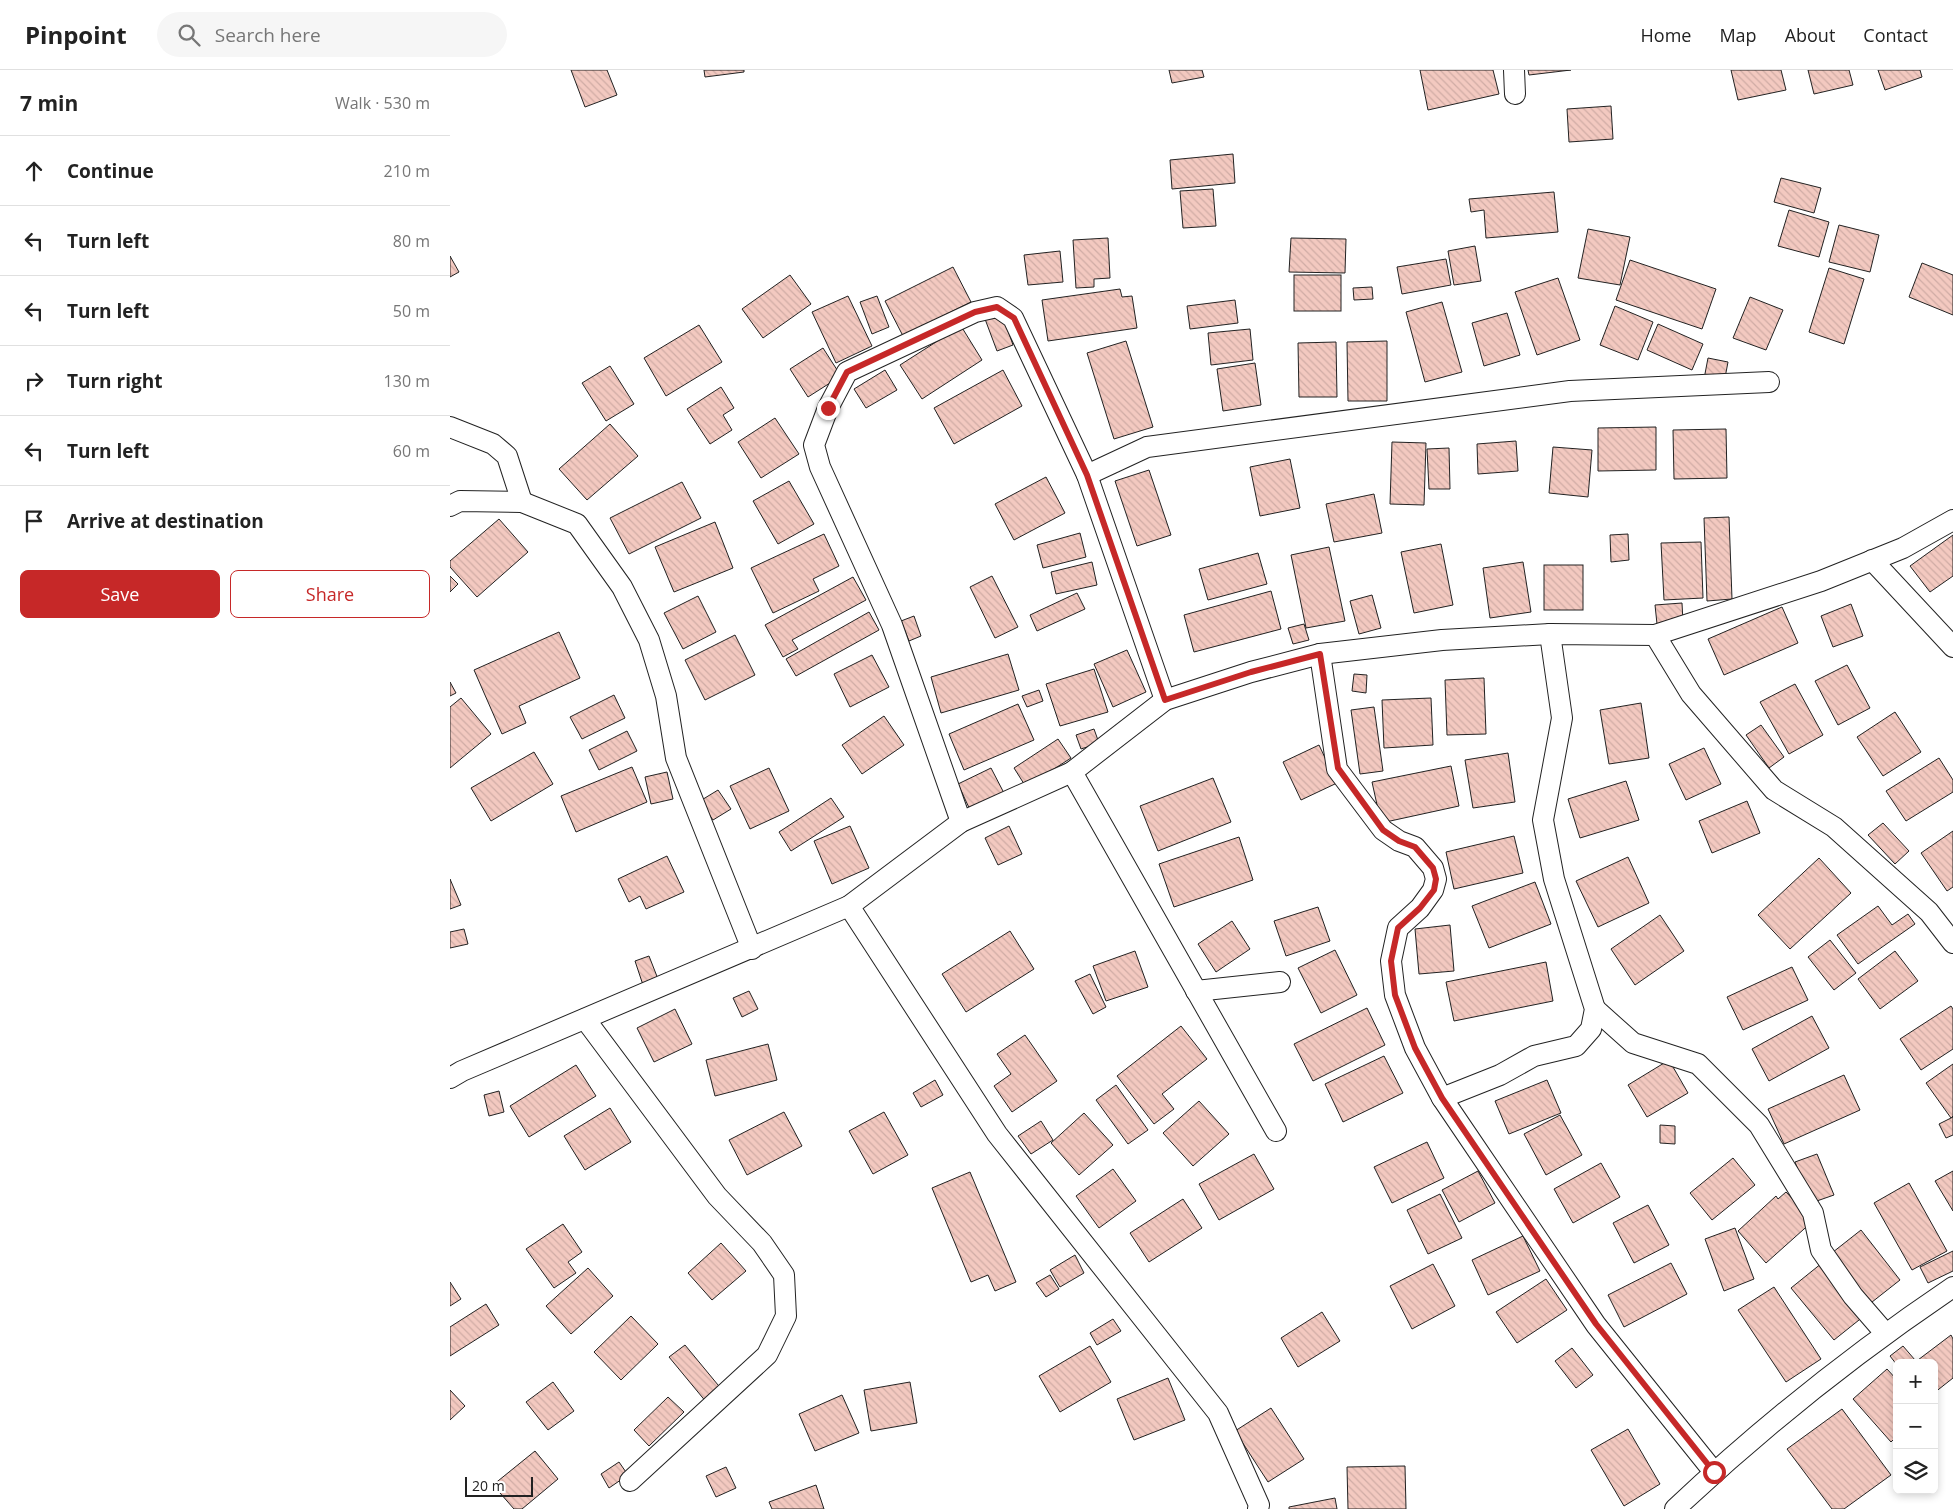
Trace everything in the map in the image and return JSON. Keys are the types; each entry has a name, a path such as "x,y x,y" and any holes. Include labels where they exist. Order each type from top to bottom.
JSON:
{"street":[{"path":"1514,70 1515,94"},
{"path":"961,822 892,625 820,467 814,445 828,408 847,372 975,312 997,307 1014,318 1087,475 1165,700"},
{"path":"1087,475 1147,447 1570,391 1769,382"},
{"path":"450,427 493,444 507,456 522,502"},
{"path":"450,506 460,501 522,502 577,524 622,588 649,640 666,696 676,758 752,949"},
{"path":"450,1078 462,1071 752,949 849,906 961,822 1072,772 1165,700 1251,672 1320,654 1442,640 1550,634 1655,635 1821,581 1903,548 1953,520"},
{"path":"1872,560 1953,647"},
{"path":"1442,1098 1500,1075 1534,1056 1576,1046 1591,1028 1595,1009 1554,879 1542,820 1562,718 1550,634"},
{"path":"1655,635 1691,694 1774,790 1834,827 1929,912 1953,943"},
{"path":"1320,654 1338,768 1383,830 1399,841 1415,847 1433,868 1436,879 1434,890 1420,908 1398,928 1391,961 1395,995 1415,1048 1442,1098 1596,1324 1714,1472"},
{"path":"1072,772 1276,1131"},
{"path":"849,906 997,1134 1218,1413 1259,1505 1258,1509"},
{"path":"1196,990 1280,982"},
{"path":"1595,1009 1633,1043 1698,1064 1758,1125 1813,1213 1821,1250 1853,1296 1885,1333"},
{"path":"584,1020 716,1196 762,1243 784,1275 786,1316 767,1355 630,1481"},
{"path":"1675,1509 1714,1472 1885,1333 1953,1287"}],"building":[{"path":"571,70 607,70 617,95 585,107"},
{"path":"704,70 744,70 744,72 705,77"},
{"path":"1169,70 1202,70 1204,77 1172,83"},
{"path":"1420,70 1493,70 1499,94 1428,110"},
{"path":"1528,70 1571,70 1529,75"},
{"path":"1731,70 1781,70 1786,90 1738,100"},
{"path":"1808,70 1849,70 1853,85 1814,94"},
{"path":"1878,70 1920,70 1922,77 1885,90"},
{"path":"1611,106 1613,139 1569,142 1567,109"},
{"path":"1233,154 1235,183 1172,189 1170,160"},
{"path":"1781,178 1821,188 1814,213 1774,202"},
{"path":"1213,189 1216,226 1183,228 1180,191"},
{"path":"1554,192 1558,232 1486,238 1484,210 1471,212 1469,199"},
{"path":"1789,210 1829,222 1819,257 1778,246"},
{"path":"1839,225 1879,235 1870,272 1829,262"},
{"path":"1588,229 1630,237 1620,285 1578,278"},
{"path":"1108,238 1110,278 1094,279 1094,287 1076,288 1073,240"},
{"path":"1291,238 1346,239 1345,273 1289,272"},
{"path":"1475,246 1481,281 1454,285 1448,251"},
{"path":"1060,251 1063,282 1028,285 1024,255"},
{"path":"450,256 459,272 450,277"},
{"path":"1446,259 1451,285 1402,294 1397,267"},
{"path":"1630,260 1716,289 1702,329 1616,300"},
{"path":"1922,263 1953,275 1953,315 1909,297"},
{"path":"953,267 971,302 903,336 885,301"},
{"path":"1829,268 1864,279 1844,344 1809,332"},
{"path":"790,275 811,304 763,338 742,309"},
{"path":"1294,275 1341,275 1341,311 1294,311"},
{"path":"1558,278 1580,340 1537,355 1515,292"},
{"path":"1372,287 1373,299 1354,300 1353,288"},
{"path":"1120,289 1122,297 1132,296 1137,328 1048,341 1042,300"},
{"path":"848,296 872,346 836,363 812,312"},
{"path":"877,296 889,327 872,334 860,302"},
{"path":"1750,297 1783,310 1766,350 1733,338"},
{"path":"1235,300 1238,323 1190,329 1187,306"},
{"path":"1442,302 1462,372 1425,382 1406,312"},
{"path":"1615,306 1653,322 1638,360 1600,345"},
{"path":"1002,313 1013,345 997,351 985,319"},
{"path":"1507,313 1520,355 1484,366 1472,323"},
{"path":"1658,324 1703,344 1692,370 1647,350"},
{"path":"699,325 722,362 666,396 644,358"},
{"path":"961,326 982,360 922,399 900,365"},
{"path":"1250,329 1253,360 1211,365 1208,333"},
{"path":"1126,341 1153,427 1114,439 1087,353"},
{"path":"1387,341 1387,401 1348,401 1347,342"},
{"path":"1336,342 1337,397 1299,397 1298,343"},
{"path":"823,348 841,376 808,397 790,369"},
{"path":"1708,358 1728,362 1724,383 1704,379"},
{"path":"1255,363 1261,405 1223,411 1217,369"},
{"path":"610,366 634,404 606,421 582,383"},
{"path":"885,370 897,390 866,408 854,389"},
{"path":"1003,370 1022,406 954,444 934,408"},
{"path":"721,387 734,408 723,415 732,430 710,444 687,409"},
{"path":"775,418 799,454 761,478 738,442"},
{"path":"610,424 638,456 587,500 559,469"},
{"path":"1656,427 1656,470 1598,471 1598,428"},
{"path":"1726,429 1727,478 1674,479 1673,430"},
{"path":"1516,441 1518,471 1478,474 1477,444"},
{"path":"1392,442 1426,443 1424,505 1390,504"},
{"path":"1553,447 1592,450 1588,497 1549,493"},
{"path":"1449,448 1450,489 1429,489 1427,449"},
{"path":"1290,459 1300,508 1260,516 1250,467"},
{"path":"1149,470 1171,535 1137,546 1115,481"},
{"path":"1046,477 1065,513 1014,540 995,504"},
{"path":"789,481 814,524 778,544 753,501"},
{"path":"682,482 701,518 629,554 610,518"},
{"path":"1374,494 1382,533 1334,542 1326,504"},
{"path":"1729,517 1732,599 1707,601 1704,518"},
{"path":"499,519 528,552 477,597 450,567 450,561"},
{"path":"715,522 733,568 674,592 655,547"},
{"path":"1080,533 1086,557 1043,568 1037,545"},
{"path":"824,534 839,566 813,579 819,591 773,613 751,568"},
{"path":"1628,534 1629,560 1611,562 1610,535"},
{"path":"1953,535 1953,576 1930,592 1910,566"},
{"path":"1701,542 1703,598 1664,600 1661,543"},
{"path":"1441,544 1453,605 1414,613 1401,552"},
{"path":"1329,547 1345,621 1306,628 1291,555"},
{"path":"1258,553 1267,584 1208,600 1199,569"},
{"path":"1092,562 1097,585 1056,594 1051,572"},
{"path":"1523,562 1531,612 1490,618 1483,568"},
{"path":"1544,565 1583,565 1583,610 1544,610"},
{"path":"450,576 458,584 450,592"},
{"path":"992,576 1018,627 995,638 970,587"},
{"path":"853,577 866,600 792,640 798,649 783,657 765,625"},
{"path":"1271,591 1281,629 1194,652 1184,615"},
{"path":"1077,593 1085,609 1037,631 1030,615"},
{"path":"1372,595 1381,628 1359,634 1350,601"},
{"path":"698,596 716,632 683,649 664,613"},
{"path":"1682,603 1683,622 1657,624 1655,605"},
{"path":"1851,604 1863,636 1833,647 1821,616"},
{"path":"1782,607 1798,643 1724,675 1708,639"},
{"path":"869,612 879,630 796,676 786,659"},
{"path":"914,616 921,636 909,641 901,621"},
{"path":"1304,624 1309,640 1293,644 1288,628"},
{"path":"559,632 580,678 519,706 526,723 502,734 474,670"},
{"path":"735,635 755,675 705,700 685,660"},
{"path":"1127,650 1146,692 1113,707 1094,664"},
{"path":"1008,654 1019,690 941,713 931,677"},
{"path":"872,655 889,687 850,707 834,674"},
{"path":"1847,665 1870,708 1838,725 1815,681"},
{"path":"1094,669 1108,712 1060,726 1046,684"},
{"path":"1354,674 1367,675 1366,693 1352,691"},
{"path":"1484,678 1486,734 1447,735 1445,680"},
{"path":"450,682 456,693 450,696"},
{"path":"1795,684 1823,735 1789,754 1760,702"},
{"path":"1039,690 1043,701 1027,707 1022,696"},
{"path":"614,695 625,718 582,739 570,717"},
{"path":"461,698 491,734 450,768 450,707"},
{"path":"1431,698 1433,745 1384,748 1382,700"},
{"path":"1641,703 1649,758 1609,764 1600,710"},
{"path":"1018,704 1034,740 964,770 949,734"},
{"path":"1374,707 1383,771 1360,774 1351,710"},
{"path":"1895,712 1921,752 1883,776 1857,737"},
{"path":"884,716 904,745 862,774 842,745"},
{"path":"1761,725 1784,757 1769,768 1746,735"},
{"path":"1094,729 1099,743 1081,749 1076,735"},
{"path":"627,731 637,751 599,770 589,750"},
{"path":"1058,739 1071,758 1026,787 1014,768"},
{"path":"1319,745 1337,783 1301,800 1283,762"},
{"path":"1704,748 1721,784 1686,800 1669,764"},
{"path":"534,752 553,784 491,821 471,788"},
{"path":"1508,753 1515,802 1473,808 1465,760"},
{"path":"1939,758 1953,780 1953,792 1906,821 1886,791"},
{"path":"1451,766 1459,806 1381,823 1372,782"},
{"path":"632,767 647,802 576,832 561,796"},
{"path":"769,768 789,811 750,829 730,786"},
{"path":"991,768 1005,795 971,812 958,784"},
{"path":"667,772 673,799 651,804 645,777"},
{"path":"1213,778 1231,822 1158,851 1140,806"},
{"path":"1626,781 1639,820 1580,838 1568,799"},
{"path":"718,790 731,809 713,820 700,801"},
{"path":"831,798 844,817 791,851 779,832"},
{"path":"1747,801 1760,833 1712,853 1699,821"},
{"path":"1883,823 1909,851 1895,864 1868,835"},
{"path":"850,826 869,868 832,884 814,841"},
{"path":"1009,826 1022,854 998,865 985,838"},
{"path":"1953,831 1953,887 1947,891 1921,853"},
{"path":"1514,836 1523,873 1454,889 1446,852"},
{"path":"1239,837 1253,880 1174,907 1159,864"},
{"path":"667,856 684,892 646,909 640,896 629,902 618,879"},
{"path":"1628,857 1649,903 1598,927 1576,881"},
{"path":"1819,858 1851,893 1790,949 1758,915"},
{"path":"450,879 461,905 450,909"},
{"path":"1535,882 1551,924 1489,948 1472,906"},
{"path":"1878,906 1892,925 1908,914 1915,924 1858,964 1837,935"},
{"path":"1318,907 1330,941 1286,956 1274,921"},
{"path":"1660,915 1684,951 1635,985 1611,949"},
{"path":"1232,921 1250,949 1216,972 1198,944"},
{"path":"1450,925 1454,971 1419,974 1415,929"},
{"path":"464,929 468,944 450,948 450,932"},
{"path":"1010,931 1034,969 966,1012 942,974"},
{"path":"1830,940 1856,973 1834,990 1808,957"},
{"path":"1335,950 1357,995 1321,1013 1298,968"},
{"path":"1135,951 1148,987 1106,1001 1093,966"},
{"path":"1895,951 1918,981 1880,1009 1858,979"},
{"path":"649,956 658,979 643,985 635,961"},
{"path":"1546,962 1553,1001 1454,1021 1446,982"},
{"path":"1792,967 1808,1000 1743,1030 1727,997"},
{"path":"1090,974 1106,1007 1093,1014 1075,981"},
{"path":"749,991 758,1009 742,1017 733,998"},
{"path":"1951,1006 1953,1009 1953,1049 1921,1070 1900,1039"},
{"path":"1367,1008 1385,1045 1313,1081 1294,1044"},
{"path":"675,1009 692,1044 654,1062 637,1028"},
{"path":"1812,1016 1829,1048 1769,1081 1752,1049"},
{"path":"1181,1026 1207,1059 1162,1094 1174,1109 1154,1124 1117,1076"},
{"path":"1025,1035 1057,1081 1012,1112 994,1086 1011,1074 997,1054"},
{"path":"768,1044 777,1080 715,1096 706,1060"},
{"path":"1384,1056 1403,1093 1343,1122 1325,1084"},
{"path":"1669,1060 1688,1093 1647,1117 1628,1085"},
{"path":"1953,1064 1953,1116 1951,1118 1926,1083"},
{"path":"576,1065 596,1096 529,1137 510,1106"},
{"path":"1844,1075 1860,1110 1784,1144 1768,1109"},
{"path":"935,1080 943,1095 921,1107 913,1093"},
{"path":"1547,1080 1561,1113 1509,1134 1495,1101"},
{"path":"1116,1085 1148,1130 1128,1144 1096,1100"},
{"path":"499,1091 504,1112 489,1116 484,1095"},
{"path":"1199,1101 1229,1134 1193,1166 1163,1133"},
{"path":"610,1108 631,1142 585,1170 564,1136"},
{"path":"784,1112 802,1146 747,1175 729,1140"},
{"path":"884,1112 908,1155 873,1174 849,1131"},
{"path":"1084,1113 1113,1145 1079,1175 1051,1143"},
{"path":"1560,1115 1582,1155 1546,1175 1524,1134"},
{"path":"1953,1117 1953,1135 1946,1138 1939,1124"},
{"path":"1041,1121 1053,1140 1031,1154 1018,1136"},
{"path":"1660,1125 1675,1126 1675,1144 1660,1143"},
{"path":"1427,1142 1444,1178 1392,1203 1374,1167"},
{"path":"1254,1154 1274,1189 1219,1220 1199,1184"},
{"path":"1817,1154 1834,1195 1811,1203 1795,1162"},
{"path":"1733,1158 1755,1185 1712,1220 1690,1193"},
{"path":"1601,1163 1620,1197 1573,1223 1554,1189"},
{"path":"1113,1169 1136,1201 1099,1228 1076,1196"},
{"path":"1478,1171 1495,1203 1459,1222 1442,1190"},
{"path":"1953,1171 1953,1211 1935,1181"},
{"path":"970,1172 1016,1282 995,1291 988,1275 971,1282 932,1188"},
{"path":"1909,1183 1947,1251 1912,1270 1874,1203"},
{"path":"1786,1192 1813,1221 1766,1263 1738,1231 1776,1196 1778,1199"},
{"path":"1440,1194 1462,1238 1428,1254 1407,1210"},
{"path":"1183,1199 1202,1228 1149,1262 1130,1233"},
{"path":"1648,1205 1669,1245 1634,1263 1613,1223"},
{"path":"563,1224 582,1252 568,1262 576,1273 554,1288 526,1249"},
{"path":"1735,1228 1754,1279 1724,1291 1705,1239"},
{"path":"1861,1230 1900,1280 1867,1306 1828,1256"},
{"path":"1523,1236 1540,1271 1488,1295 1472,1260"},
{"path":"721,1243 746,1271 712,1300 688,1273"},
{"path":"1953,1251 1953,1271 1928,1283 1920,1267"},
{"path":"1075,1255 1084,1273 1060,1287 1050,1270"},
{"path":"1671,1263 1687,1294 1624,1327 1608,1295"},
{"path":"1822,1263 1864,1316 1834,1340 1791,1288"},
{"path":"1433,1264 1455,1306 1412,1329 1390,1286"},
{"path":"588,1268 613,1296 571,1334 546,1306"},
{"path":"1050,1275 1059,1289 1046,1297 1036,1283"},
{"path":"1546,1279 1567,1310 1517,1343 1496,1312"},
{"path":"450,1282 461,1299 450,1306"},
{"path":"1774,1287 1821,1359 1786,1382 1738,1310"},
{"path":"486,1304 499,1325 450,1356 450,1327"},
{"path":"1322,1312 1340,1341 1298,1367 1281,1338"},
{"path":"631,1316 658,1344 621,1380 594,1352"},
{"path":"1113,1319 1121,1331 1097,1345 1090,1333"},
{"path":"1951,1335 1953,1339 1953,1378 1938,1390 1938,1359 1919,1359"},
{"path":"685,1345 723,1391 707,1403 669,1357"},
{"path":"1090,1346 1111,1382 1060,1412 1039,1376"},
{"path":"1903,1346 1914,1359 1893,1360 1890,1356"},
{"path":"1572,1348 1593,1375 1576,1388 1555,1361"},
{"path":"1887,1369 1893,1376 1893,1440 1891,1442 1853,1399"},
{"path":"1168,1378 1185,1420 1134,1440 1117,1399"},
{"path":"553,1382 574,1411 548,1430 526,1402"},
{"path":"910,1382 917,1423 871,1431 864,1390"},
{"path":"450,1390 465,1406 450,1420"},
{"path":"842,1395 859,1433 815,1451 799,1414"},
{"path":"668,1397 684,1412 649,1446 634,1430"},
{"path":"1271,1408 1304,1459 1268,1482 1235,1431"},
{"path":"1842,1409 1891,1475 1844,1509 1832,1509 1787,1449"},
{"path":"1628,1429 1660,1484 1624,1506 1591,1450"},
{"path":"535,1451 558,1479 522,1509 514,1509 493,1485"},
{"path":"619,1462 628,1475 609,1488 601,1474"},
{"path":"1405,1466 1406,1509 1348,1509 1347,1467"},
{"path":"726,1467 736,1488 716,1497 706,1476"},
{"path":"816,1485 824,1509 772,1509 769,1502"},
{"path":"1335,1498 1337,1509 1289,1509 1289,1507"}],"route":[{"path":"828,408 847,372 975,312 997,307 1014,318 1087,475 1165,700 1251,672 1320,654 1338,768 1383,830 1399,841 1415,847 1433,868 1436,879 1434,890 1420,908 1398,928 1391,961 1395,995 1415,1048 1442,1098 1596,1324 1714,1472"}]}
